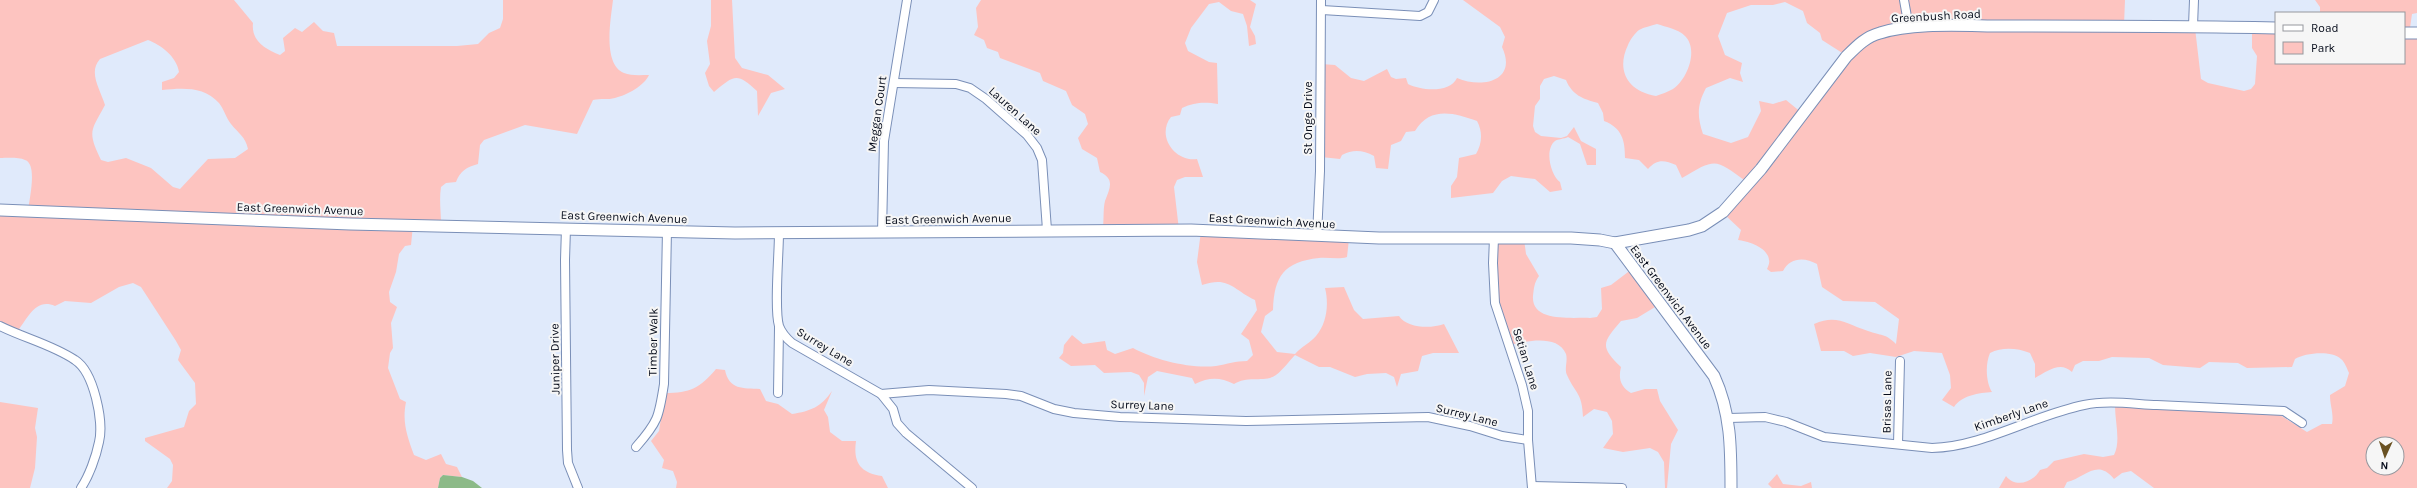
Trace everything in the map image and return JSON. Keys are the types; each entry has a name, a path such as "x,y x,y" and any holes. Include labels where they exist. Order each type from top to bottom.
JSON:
{"street":[{"name":"Meggan Court","path":"882,233 884,142 907,0"},
{"name":"St Onge Drive","path":"1317,236 1320,171 1321,0"},
{"path":"1322,10 1420,16 1428,12 1434,0"},
{"path":"1904,0 1909,28"},
{"path":"2193,26 2194,0"},
{"name":"Greenbush Road","path":"1615,244 1690,230 1712,220 1738,196 1846,57 1860,43 1880,33 1909,28 2193,26 2275,28"},
{"path":"2405,33 2417,33"},
{"name":"Lauren Lane","path":"894,83 956,84 970,88 986,99 1026,135 1038,148 1042,160 1047,230"},
{"name":"East Greenwich Avenue","path":"0,210 328,223 779,233 1191,230 1317,236 1571,238 1600,240 1615,244 1714,376 1724,396 1729,418 1731,488"},
{"name":"Juniper Drive","path":"566,228 567,450 568,463 578,488"},
{"name":"Timber Walk","path":"636,447 655,425 663,390 667,230"},
{"name":"Surrey Lane","path":"778,393 779,233"},
{"name":"Setian Lane","path":"1494,238 1493,263 1496,303 1522,385 1528,411 1528,440 1532,487"},
{"name":"Surrey Lane","path":"779,325 784,336 792,343 880,394 929,390 1006,394 1021,396 1054,409 1074,413 1120,416 1246,421 1428,417 1470,426 1502,436 1528,440"},
{"path":"0,326 52,347 77,361 91,380 98,407 100,441 81,488"},
{"name":"Brisas Lane","path":"1898,444 1900,361"},
{"path":"880,394 893,409 897,422 906,433 972,488"},
{"name":"Kimberly Lane","path":"1729,418 1765,417 1786,422 1824,437 1932,448 1955,446 2055,412 2086,404 2122,403 2284,411 2302,423"},
{"path":"1532,487 1622,488"}],"green space":[{"path":"0,0 234,0 253,23 254,35 260,44 280,55 285,51 283,38 295,28 302,32 314,22 323,31 334,33 337,46 457,46 478,44 489,33 500,28 503,19 503,0 613,0 610,29 610,51 613,60 617,68 624,73 633,75 649,75 647,79 635,90 625,95 612,99 593,100 577,134 525,125 484,140 480,145 478,164 464,170 456,182 446,183 441,187 441,224 413,225 411,245 405,246 399,254 396,272 389,292 390,302 397,307 391,323 393,348 390,353 388,368 400,399 406,402 405,423 409,442 414,455 426,460 441,454 446,464 457,467 462,477 443,475 440,478 438,488 167,488 172,481 173,465 170,459 145,441 145,438 184,427 189,411 196,404 195,383 178,360 181,350 141,287 133,283 119,287 91,303 65,301 55,306 48,304 37,307 32,311 16,333 0,322 0,210 28,211 32,175 29,163 25,160 16,158 0,158","holes":["148,40 168,52 175,61 179,72 174,78 162,82 162,90 192,89 213,97 221,105 231,124 243,138 248,149 235,158 208,159 180,189 173,187 151,168 126,158 108,162 101,160 92,137 92,131 96,120 105,105 95,75 95,69 100,59"]},
{"path":"711,0 732,0 735,58 742,68 768,75 785,89 771,93 758,116 757,91 745,81 740,78 731,79 714,92 709,86 705,73 710,64 707,41 711,26"},
{"path":"981,0 1250,0 1256,4 1250,27 1255,36 1256,44 1249,46 1247,26 1243,14 1231,11 1219,2 1209,4 1191,28 1185,43 1188,51 1209,62 1217,63 1218,104 1200,103 1187,106 1182,108 1180,115 1171,117 1167,124 1166,132 1170,146 1175,152 1182,156 1189,159 1197,159 1203,177 1185,177 1177,180 1174,187 1179,230 1103,227 1104,204 1110,184 1108,178 1100,172 1097,158 1082,149 1078,138 1088,124 1085,114 1072,105 1066,91 1043,81 1040,73 1000,58 998,52 987,48 984,40 974,35 978,27 976,8"},
{"path":"1463,0 2125,0 2124,25 2195,28 2201,79 2208,83 2244,91 2251,89 2255,84 2257,56 2252,48 2252,29 2275,29 2275,64 2405,64 2405,12 2320,12 2320,7 2315,0 2417,0 2417,13 2412,14 2410,28 2417,35 2417,488 2154,488 2131,471 2122,473 2114,479 2102,470 2096,470 2067,482 2064,488 1999,488 2006,476 2014,482 2019,483 2029,481 2040,470 2047,468 2054,461 2084,454 2103,457 2114,455 2117,444 2115,406 2280,415 2307,432 2322,424 2332,424 2333,417 2330,395 2345,386 2349,373 2344,362 2337,356 2318,353 2305,355 2295,359 2292,367 2247,368 2238,363 2209,362 2200,368 2163,365 2149,358 2112,357 2099,361 2083,361 2075,365 2072,372 2063,367 2054,368 2035,378 2035,364 2030,353 2015,349 2005,349 1990,353 1988,358 1987,378 1992,392 1966,397 1954,407 1942,400 1951,388 1950,375 1942,353 1914,351 1896,357 1870,353 1853,356 1844,351 1821,351 1814,324 1829,320 1841,321 1872,333 1886,336 1896,344 1899,319 1875,302 1843,301 1822,287 1817,264 1808,260 1803,259 1794,261 1786,266 1783,271 1771,272 1767,269 1769,264 1768,255 1761,248 1752,243 1738,240 1741,230 1724,214 1747,182 1722,165 1710,164 1682,178 1676,165 1672,163 1661,161 1654,163 1648,169 1639,160 1625,158 1621,135 1615,127 1604,121 1603,113 1598,103 1579,96 1571,89 1566,80 1554,76 1544,79 1540,86 1540,99 1535,106 1533,126 1535,132 1541,136 1561,138 1567,136 1574,127 1581,141 1596,149 1596,165 1587,165 1580,144 1568,137 1555,141 1550,150 1550,163 1554,174 1560,182 1562,190 1550,192 1535,179 1511,176 1502,181 1493,193 1451,198 1451,186 1457,177 1459,158 1476,154 1480,146 1481,138 1477,121 1451,114 1435,115 1428,118 1421,123 1415,131 1406,132 1401,141 1391,145 1388,169 1376,168 1374,156 1362,151 1346,153 1342,155 1340,159 1321,157 1321,64 1335,65 1351,78 1364,81 1387,69 1391,77 1396,79 1406,78 1408,84 1421,88 1435,89 1448,86 1457,78 1477,83 1495,79 1501,75 1505,68 1506,59 1502,47 1505,37 1500,27","holes":["1785,2 1803,11 1807,23 1820,33 1822,40 1847,56 1802,113 1786,100 1773,104 1759,101 1761,111 1748,137 1731,143 1703,134 1699,111 1701,100 1706,88 1730,78 1743,82 1740,73 1742,63 1725,55 1718,36 1727,13 1751,5 1773,5","1657,24 1682,34 1689,42 1691,57 1687,72 1678,85 1673,89 1656,96 1646,93 1631,84 1624,71 1623,63 1628,45 1639,30"]},
{"path":"1201,231 1349,239 1347,257 1307,260 1289,267 1283,273 1276,288 1273,310 1265,316 1261,332 1277,352 1295,354 1314,338 1320,331 1325,319 1327,300 1325,288 1344,287 1354,310 1363,319 1399,316 1407,323 1413,325 1432,327 1444,324 1459,353 1433,353 1422,356 1418,371 1401,374 1397,387 1394,377 1386,373 1367,374 1355,377 1330,367 1319,367 1295,355 1281,371 1272,377 1267,379 1239,381 1234,384 1224,380 1210,379 1195,384 1192,378 1157,371 1148,377 1144,396 1144,383 1139,375 1131,372 1104,373 1095,365 1071,366 1059,358 1063,353 1064,345 1072,335 1083,344 1105,341 1107,350 1115,354 1133,348 1162,360 1185,365 1206,367 1247,361 1253,355 1249,340 1241,334 1257,310 1255,300 1225,283 1218,282 1202,285 1197,262"},
{"path":"1524,239 1526,254 1539,276 1534,288 1534,305 1539,311 1546,315 1564,318 1597,317 1602,309 1601,288 1611,285 1632,269 1660,304 1637,318 1621,321 1610,334 1606,344 1609,354 1621,367 1620,379 1625,388 1631,393 1645,389 1657,389 1660,401 1678,430 1671,444 1667,488 1665,488 1664,462 1658,452 1650,448 1623,452 1603,448 1613,434 1612,421 1607,412 1594,409 1583,417 1580,398 1566,373 1566,354 1562,348 1549,341 1541,340 1510,345 1496,305 1494,241"},
{"path":"716,369 725,370 727,377 733,385 743,388 760,389 766,401 778,404 792,414 810,410 820,405 832,391 824,410 828,417 830,432 842,441 856,441 855,448 857,461 863,469 868,472 882,476 888,488 676,488 677,482 673,471 662,468 664,460 651,441 659,431 665,393 681,392 694,388 705,381"},
{"path":"0,402 38,408 35,428 37,437 35,468 30,488 0,488"},
{"path":"1777,474 1783,484 1801,486 1811,482 1812,488 1772,488 1768,484"}],"shaded area":[{"path":"443,475 462,477 473,481 482,488 438,488 440,478"}]}
